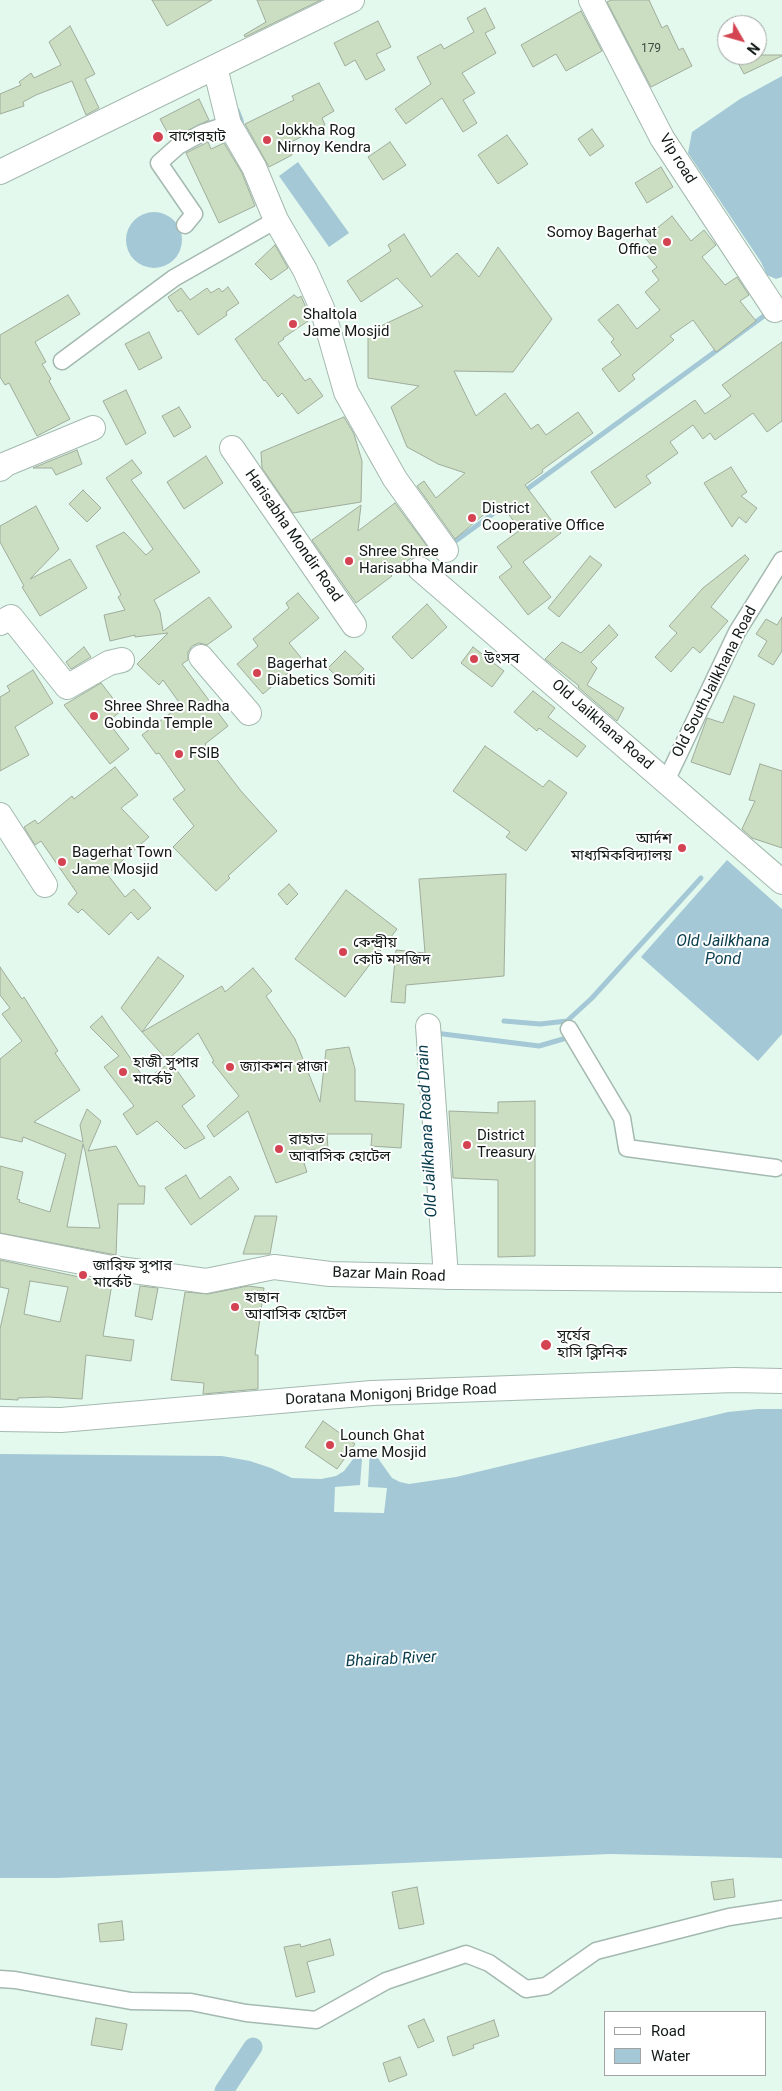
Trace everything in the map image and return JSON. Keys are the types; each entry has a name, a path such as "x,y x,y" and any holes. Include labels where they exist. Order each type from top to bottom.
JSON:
{"street":[{"path":"0,172 352,0"},
{"name":"Vip road","path":"591,0 662,138 775,310"},
{"path":"215,67 229,124 254,167 276,220 305,270 322,308 346,392 395,479 446,550"},
{"path":"185,225 194,214 159,162 178,146 202,133 229,124"},
{"path":"62,360 174,278 276,220"},
{"path":"0,469 6,464 93,428"},
{"name":"Harisabha Mondir Road","path":"232,448 354,625"},
{"name":"Old SouthJailkhana Road","path":"666,781 737,632 782,560"},
{"name":"Old Jailkhana Road","path":"420,569 782,882"},
{"path":"0,623 11,617 67,687 109,663 122,660"},
{"path":"201,657 249,713"},
{"path":"0,815 44,885"},
{"path":"428,1026 446,1277"},
{"path":"568,1029 622,1118 627,1148 776,1168"},
{"name":"Bazar Main Road","path":"0,1246 112,1268 206,1281 274,1267 330,1274 446,1277 782,1280"},
{"name":"Doratana Monigonj Bridge Road","path":"0,1419 61,1420 372,1393 724,1381 782,1381"},
{"path":"0,1979 15,1980 103,1998 132,2001 191,2002 246,2013 316,2020 386,1981 466,1954 489,1962 526,1989 546,1986 596,1951 729,1916 782,1909"}],"water":[{"path":"782,76 782,277 776,279 767,275 761,262 688,153 692,132 740,99"},
{"path":"298,162 349,233 329,247 279,176"},
{"path":"149,212 159,212 174,220 180,229 182,240 180,251 174,260 159,268 149,268 138,263 131,256 126,245 126,235 131,224 138,217"},
{"name":"Old Jailkhana Pond","path":"727,860 782,909 782,1034 758,1061 641,957"},
{"name":"Bhairab River","path":"782,1409 782,1858 610,1854 56,1878 0,1878 0,1454 222,1456 250,1461 292,1478 321,1479 336,1476 344,1471 363,1446 370,1447 392,1478 409,1484 456,1477 728,1412"}],"pier":[{"path":"363,1446 370,1447 368,1487 387,1488 384,1513 334,1512 335,1487 360,1485"}],"building":[{"path":"152,0 212,0 167,26"},
{"path":"257,0 321,0 245,37 244,35 266,22"},
{"path":"611,0 649,0 662,28 667,25 679,50 683,48 692,66 651,87 607,2"},
{"path":"485,8 495,28 485,33 496,53 462,73 475,93 463,100 477,123 463,132 442,98 406,124 395,109 431,84 417,57 441,44 444,49 474,32 467,18"},
{"path":"581,11 602,51 566,71 556,54 533,67 521,45"},
{"path":"378,21 391,47 376,54 385,70 366,80 355,60 345,66 334,43"},
{"path":"70,26 95,74 85,79 99,108 86,115 72,81 36,95 23,102 24,106 0,114 0,94 21,85 19,82 31,73 34,78 61,65 49,42"},
{"path":"767,55 782,56 767,63"},
{"path":"739,65 763,65 744,74"},
{"path":"319,83 334,111 322,118 325,125 287,144 292,155 269,167 245,124 294,100 292,96"},
{"path":"199,99 209,120 171,139 160,119"},
{"path":"592,129 604,146 590,156 578,139"},
{"path":"507,135 528,164 498,184 478,155"},
{"path":"208,142 211,149 224,143 242,173 255,206 219,223 186,153"},
{"path":"390,142 406,165 383,180 368,157"},
{"path":"661,167 673,187 647,203 635,183"},
{"path":"672,216 691,241 704,230 716,245 702,257 725,285 737,277 749,295 740,301 756,321 716,352 693,320 670,336 674,340 632,375 635,379 619,392 602,369 621,355 611,342 614,339 598,320 618,304 637,329 660,310 645,292 659,280 652,271 657,267 644,252 652,246 645,238"},
{"path":"404,234 431,277 457,253 479,277 498,247 552,319 513,372 454,371 476,416 505,393 531,429 538,424 546,435 578,412 593,433 542,470 543,472 525,485 561,533 523,562 551,597 528,615 499,577 512,567 497,547 520,530 502,505 490,514 488,511 455,539 417,486 424,481 436,498 465,473 438,464 407,447 391,407 419,386 368,378 368,332 423,306 397,278 361,302 347,281 391,251 388,245"},
{"path":"275,245 288,268 271,280 255,264"},
{"path":"228,287 239,303 226,312 227,315 198,335 181,310 178,312 168,297 181,288 190,300 207,288 211,293 219,288 222,292"},
{"path":"68,295 80,314 35,342 46,362 42,364 51,379 49,381 70,419 37,436 9,383 5,385 0,377 0,335"},
{"path":"294,295 298,298 301,296 311,319 278,343 305,381 310,378 323,396 298,414 282,393 278,397 264,381 235,339"},
{"path":"149,332 162,358 139,370 125,344"},
{"path":"782,342 782,421 767,432 753,413 715,440 710,433 703,439 693,425 670,442 678,453 646,476 651,483 615,508 591,472 695,400 705,414 731,396 722,385"},
{"path":"126,390 146,433 126,445 103,401"},
{"path":"179,407 191,427 174,437 162,416"},
{"path":"344,417 354,434 362,461 361,502 293,513 262,468 261,452"},
{"path":"77,450 82,464 56,475 52,468 33,468"},
{"path":"206,456 223,483 184,509 167,482"},
{"path":"132,460 142,473 131,480 200,572 154,600 160,612 163,631 209,597 232,627 207,645 199,643 192,646 188,652 188,660 182,664 228,726 205,744 241,791 277,831 228,876 230,878 216,891 173,847 194,826 173,799 185,790 159,753 156,754 142,735 181,705 163,680 159,685 137,664 168,633 135,637 135,635 110,641 104,615 125,610 118,597 121,595 96,546 124,532 146,555 153,549 106,478"},
{"path":"731,467 747,492 741,496 757,508 746,523 739,517 732,527 704,483"},
{"path":"83,490 101,508 87,522 69,504"},
{"path":"395,503 427,546 356,603 312,540 361,505 358,531"},
{"path":"36,506 59,549 30,579 70,559 87,588 40,616 22,587 24,586 0,542 0,526"},
{"path":"745,555 749,559 711,607 728,621 700,653 693,647 671,672 655,657 677,633 669,626 703,588"},
{"path":"590,556 602,565 559,617 548,608"},
{"path":"298,593 319,618 289,643 303,660 263,694 237,664 258,646 253,639 289,608 286,603"},
{"path":"427,604 447,627 412,659 392,637"},
{"path":"782,617 782,651 773,665 758,656 767,641 756,634 766,619 777,625"},
{"path":"609,625 618,635 591,662 597,668 587,685 624,708 617,721 579,686 545,659 562,642 581,653"},
{"path":"84,647 91,657 71,669 66,662"},
{"path":"473,647 504,671 492,687 461,663"},
{"path":"345,651 364,669 347,686 328,668"},
{"path":"33,670 53,703 15,727 29,755 0,771 0,697 10,691 7,686"},
{"name":"Shree Shree Radha Gobinda Temple","path":"101,683 122,710 108,722 129,749 110,764 64,705"},
{"path":"533,691 555,708 548,717 586,746 577,757 539,728 537,731 514,712"},
{"path":"734,696 755,704 730,775 691,762 707,718 723,723"},
{"path":"485,746 543,787 549,780 567,793 526,851 506,837 510,832 453,791"},
{"path":"760,764 782,771 782,848 752,838 742,829 755,801 749,800"},
{"path":"115,767 138,795 121,808 149,837 107,874 125,897 134,889 151,908 138,920 131,912 109,935 82,909 78,913 68,904 77,893 41,841 35,845 24,827 35,820 38,824 72,796 74,799"},
{"path":"506,874 504,976 406,985 405,1003 391,1002 396,950 425,953 419,879"},
{"path":"289,884 298,894 287,905 278,894"},
{"path":"346,890 397,929 345,997 295,959"},
{"path":"158,957 184,976 142,1032 121,1008"},
{"path":"0,967 22,999 24,997 58,1051 55,1053 80,1090 34,1122 83,1142 80,1125 87,1109 101,1121 88,1151 116,1146 139,1186 145,1186 144,1204 118,1204 116,1255 0,1233 0,1166 23,1172 17,1199 20,1200 19,1202 50,1212 66,1154 23,1137 22,1142 0,1137 0,1059 22,1041 2,1014 10,1008 0,995","holes":["83,1144 100,1228 67,1227"]},
{"path":"253,968 272,991 266,996 295,1039 320,1102 326,1050 349,1047 355,1069 355,1101 404,1104 401,1148 371,1146 372,1134 327,1134 328,1149 300,1151 307,1172 276,1183 248,1111 214,1137 207,1126 239,1096 212,1062 214,1061 198,1033 167,1060 142,1032 222,986 225,992"},
{"path":"102,1016 145,1080 171,1062 195,1096 182,1106 205,1138 185,1149 157,1121 137,1135 123,1114 134,1106 104,1067 119,1056 90,1027"},
{"path":"535,1101 535,1256 498,1257 498,1180 453,1178 449,1111 498,1113 498,1102"},
{"path":"186,1175 200,1199 230,1176 239,1189 191,1225 165,1188"},
{"path":"255,1216 277,1216 270,1254 243,1254"},
{"path":"0,1260 112,1284 103,1336 134,1340 131,1361 86,1355 82,1399 48,1397 18,1398 18,1400 0,1399 0,1329 9,1289 0,1287","holes":["30,1281 68,1287 60,1322 24,1314"]},
{"path":"140,1286 158,1288 152,1320 135,1316"},
{"path":"248,1286 264,1288 255,1355 258,1355 258,1389 203,1394 204,1383 171,1380 185,1292 208,1294"},
{"name":"Lounch Ghat Jame Mosjid","path":"323,1421 355,1444 337,1469 305,1447"},
{"path":"733,1879 735,1897 714,1900 711,1882"},
{"path":"417,1887 424,1924 399,1929 392,1892"},
{"path":"122,1921 124,1940 100,1942 98,1924"},
{"path":"330,1939 334,1955 307,1962 315,1992 296,1997 284,1947 300,1944 301,1947"},
{"path":"96,2018 127,2024 122,2050 91,2045"},
{"path":"424,2019 434,2041 418,2048 408,2026"},
{"path":"494,2020 499,2036 473,2045 474,2048 453,2056 447,2037"},
{"path":"400,2057 407,2075 389,2082 383,2063"}],"waterway":[{"path":"237,110 242,125 239,126"},
{"path":"523,492 768,313"},
{"path":"450,545 508,503"},
{"name":"Old Jailkhana Road Drain","path":"504,1021 540,1024 567,1021 592,998 701,878"},
{"name":"Old Jailkhana Road Drain","path":"435,1033 539,1046 570,1037"},
{"path":"224,2091 253,2047"}],"place":[{"name":"বাগেরহাট","path":"158,137"},
{"name":"Jokkha Rog Nirnoy Kendra","path":"267,140"},
{"name":"Somoy Bagerhat Office","path":"667,242"},
{"name":"Shaltola Jame Mosjid","path":"293,324"},
{"name":"District Cooperative Office","path":"472,518"},
{"name":"Shree Shree Harisabha Mandir","path":"349,561"},
{"name":"উংসব","path":"474,659"},
{"name":"Bagerhat Diabetics Somiti","path":"257,673"},
{"name":"Shree Shree Radha Gobinda Temple","path":"94,716"},
{"name":"FSIB","path":"179,754"},
{"name":"আর্দশ মাধ্যমিকবিদ্যালয়","path":"682,848"},
{"name":"Bagerhat Town Jame Mosjid","path":"62,862"},
{"name":"কেন্দ্রীয় কোট মসজিদ","path":"343,952"},
{"name":"জ্যাকশন প্লাজা","path":"230,1067"},
{"name":"হাজী সুপার মার্কেট","path":"123,1072"},
{"name":"District Treasury","path":"467,1145"},
{"name":"রাহাত আবাসিক হোটেল","path":"279,1149"},
{"name":"জারিফ সুপার মার্কেট","path":"83,1275"},
{"name":"হাছান আবাসিক হোটেল","path":"235,1307"},
{"name":"সূর্যের হাসি ক্লিনিক","path":"546,1345"},
{"name":"Lounch Ghat Jame Mosjid","path":"330,1445"}]}
